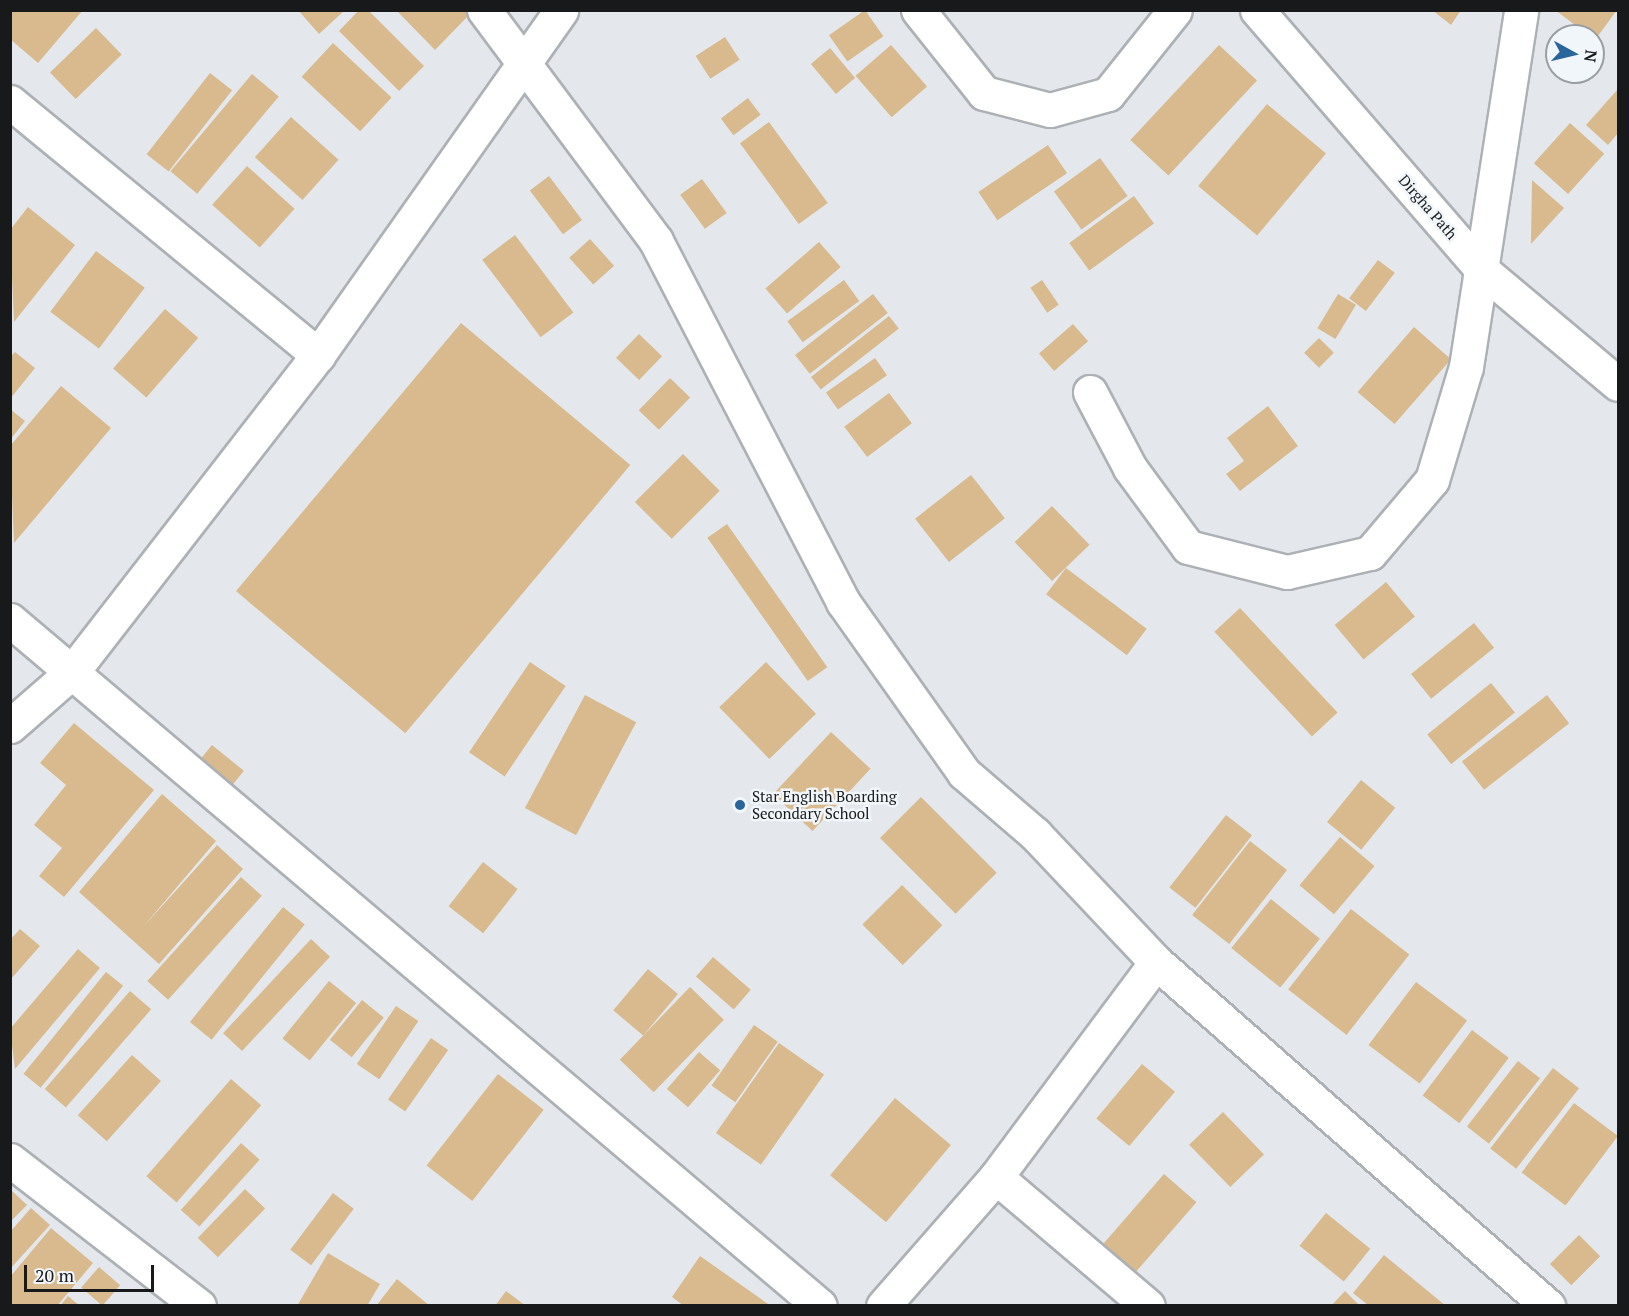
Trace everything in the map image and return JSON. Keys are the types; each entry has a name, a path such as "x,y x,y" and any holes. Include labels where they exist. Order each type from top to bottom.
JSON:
{"street":[{"path":"484,10 526,60 656,241 843,602 964,773 1035,834 1156,962 1535,1301"},
{"path":"10,726 72,672 318,355 561,10"},
{"path":"918,10 984,93 1050,110 1108,94 1175,10"},
{"name":"Dirgha Path","path":"1257,10 1482,270 1618,384"},
{"path":"1090,392 1130,468 1188,547 1287,572 1370,553 1432,480 1466,367 1521,10"},
{"path":"10,102 318,355"},
{"path":"10,621 820,1305"},
{"path":"883,1305 996,1177 1156,962"},
{"path":"10,1160 200,1305"},
{"path":"996,1177 1148,1305"}],"building":[{"path":"10,10 83,10 38,63 10,39"},
{"path":"298,10 345,10 319,34"},
{"path":"359,10 368,10 424,66 399,91 339,31"},
{"path":"396,10 469,10 471,13 435,50"},
{"path":"865,10 883,36 847,61 829,35"},
{"path":"1432,10 1461,10 1451,25"},
{"path":"1555,10 1617,10 1605,26 1605,24 1574,24"},
{"path":"96,28 122,55 76,99 50,72"},
{"path":"725,37 740,60 710,79 696,56"},
{"path":"333,43 392,98 360,131 302,77"},
{"path":"891,45 927,87 892,117 856,76"},
{"path":"1219,45 1257,80 1168,176 1130,140"},
{"path":"830,48 855,78 836,94 811,64"},
{"path":"210,73 232,90 169,171 147,154"},
{"path":"252,74 279,96 197,194 170,171"},
{"path":"1618,89 1618,133 1608,145 1586,125"},
{"path":"748,98 761,115 733,135 721,118"},
{"path":"1267,104 1326,153 1257,235 1198,186"},
{"path":"291,117 339,160 302,200 255,157"},
{"path":"769,122 828,203 799,224 740,143"},
{"path":"1570,123 1604,154 1568,194 1534,163"},
{"path":"1048,145 1067,173 997,220 978,192"},
{"path":"1100,158 1128,196 1082,230 1054,192"},
{"path":"247,166 295,209 260,247 212,205"},
{"path":"549,176 582,220 563,234 530,190"},
{"path":"702,179 727,213 705,229 680,195"},
{"path":"1532,180 1564,208 1531,244"},
{"path":"1134,196 1154,224 1089,271 1069,243"},
{"path":"28,207 75,245 14,322 10,230"},
{"path":"515,235 573,312 541,337 482,260"},
{"path":"590,239 614,266 593,284 569,258"},
{"path":"819,242 841,267 787,313 765,289"},
{"path":"96,251 145,288 99,348 50,312"},
{"path":"1378,260 1395,273 1366,311 1349,298"},
{"path":"844,280 859,301 803,342 787,321"},
{"path":"1042,280 1059,305 1047,313 1030,288"},
{"path":"873,294 888,313 810,374 795,355"},
{"path":"1338,294 1356,305 1335,339 1317,328"},
{"path":"165,309 198,338 146,397 113,369"},
{"path":"889,316 899,329 821,390 811,377"},
{"path":"461,323 630,465 405,733 236,591"},
{"path":"1073,324 1088,341 1054,371 1039,354"},
{"path":"1414,327 1451,359 1395,424 1358,392"},
{"path":"639,334 662,356 639,380 616,358"},
{"path":"1319,338 1334,353 1319,368 1304,353"},
{"path":"15,352 35,368 10,399 10,357"},
{"path":"875,358 887,375 838,410 826,392"},
{"path":"670,378 690,397 659,430 639,410"},
{"path":"61,386 111,428 14,543 10,446"},
{"path":"889,393 912,423 867,457 844,427"},
{"path":"1268,406 1298,446 1240,491 1226,474 1244,461 1227,438"},
{"path":"10,409 25,421 10,440"},
{"path":"683,454 720,491 672,539 635,502"},
{"path":"971,475 1005,518 949,562 915,519"},
{"path":"1052,506 1090,545 1052,581 1015,542"},
{"path":"727,524 827,667 808,681 707,538"},
{"path":"1066,568 1147,629 1127,655 1046,594"},
{"path":"1386,582 1415,616 1364,660 1335,625"},
{"path":"1240,608 1338,713 1312,736 1214,632"},
{"path":"1474,623 1494,648 1431,699 1411,674"},
{"path":"530,662 566,686 505,776 469,752"},
{"path":"766,662 816,714 769,759 719,707"},
{"path":"1491,683 1515,713 1451,764 1427,735"},
{"path":"585,695 636,722 576,835 525,808"},
{"path":"1547,695 1569,723 1484,790 1462,761"},
{"path":"74,723 154,790 64,897 39,876 62,848 34,825 66,785 40,763"},
{"path":"831,732 870,769 813,831 773,794"},
{"path":"212,745 244,771 224,795 192,769"},
{"path":"1361,780 1395,808 1361,850 1327,822"},
{"path":"162,794 216,841 143,927 217,845 243,869 159,964 79,892"},
{"path":"921,797 997,873 956,914 880,838"},
{"path":"1226,815 1252,835 1195,908 1169,887"},
{"path":"1340,837 1374,866 1334,914 1300,885"},
{"path":"1250,841 1287,870 1229,944 1192,915"},
{"path":"483,862 518,889 483,933 449,906"},
{"path":"241,877 262,896 168,1000 147,981"},
{"path":"902,885 942,925 903,965 862,925"},
{"path":"1271,899 1320,939 1280,988 1231,948"},
{"path":"283,907 305,925 212,1040 190,1022"},
{"path":"1351,909 1409,955 1347,1035 1288,989"},
{"path":"20,929 40,946 10,980 10,940"},
{"path":"311,939 330,957 242,1051 223,1033"},
{"path":"78,949 100,968 15,1069 10,1029"},
{"path":"713,957 751,990 734,1009 696,977"},
{"path":"648,969 678,994 643,1035 613,1010"},
{"path":"106,972 123,986 41,1088 24,1074"},
{"path":"329,981 356,1003 310,1061 282,1039"},
{"path":"1416,982 1467,1021 1420,1084 1368,1045"},
{"path":"690,987 724,1020 654,1092 620,1060"},
{"path":"130,991 151,1009 66,1107 45,1089"},
{"path":"362,1000 384,1018 352,1057 330,1040"},
{"path":"396,1006 418,1021 379,1079 357,1064"},
{"path":"754,1025 778,1042 735,1102 712,1086"},
{"path":"1472,1030 1509,1058 1459,1123 1423,1095"},
{"path":"431,1038 448,1050 405,1111 388,1099"},
{"path":"779,1043 824,1075 761,1165 716,1133"},
{"path":"699,1052 720,1070 688,1107 667,1089"},
{"path":"132,1055 161,1081 107,1141 78,1115"},
{"path":"1518,1061 1540,1078 1489,1144 1467,1126"},
{"path":"1142,1064 1175,1092 1129,1146 1096,1118"},
{"path":"1553,1068 1579,1088 1516,1169 1490,1148"},
{"path":"498,1074 544,1110 472,1201 427,1165"},
{"path":"231,1079 261,1105 177,1203 146,1176"},
{"path":"895,1098 951,1145 886,1222 830,1175"},
{"path":"1574,1103 1618,1136 1566,1206 1522,1172"},
{"path":"1223,1112 1264,1154 1230,1187 1189,1145"},
{"path":"241,1143 260,1160 199,1227 181,1210"},
{"path":"1164,1174 1196,1202 1131,1278 1098,1249"},
{"path":"10,1189 27,1205 10,1222"},
{"path":"245,1189 265,1208 218,1257 198,1238"},
{"path":"333,1193 354,1209 311,1265 290,1250"},
{"path":"31,1208 50,1225 10,1269 10,1232"},
{"path":"1326,1213 1370,1249 1344,1282 1300,1246"},
{"path":"51,1228 93,1263 57,1306 10,1306 10,1277"},
{"path":"1579,1235 1600,1256 1571,1285 1550,1264"},
{"path":"328,1253 380,1284 367,1306 297,1306"},
{"path":"1384,1255 1446,1306 1369,1306 1353,1293"},
{"path":"700,1256 771,1306 684,1306 672,1297"},
{"path":"99,1267 120,1285 102,1306 81,1287"},
{"path":"397,1279 430,1306 376,1306"},
{"path":"506,1291 526,1306 495,1306"},
{"path":"1345,1291 1360,1306 1331,1306"},
{"path":"68,1296 80,1306 60,1306"}],"place":[{"name":"Star English Boarding Secondary School","path":"740,805"}]}
